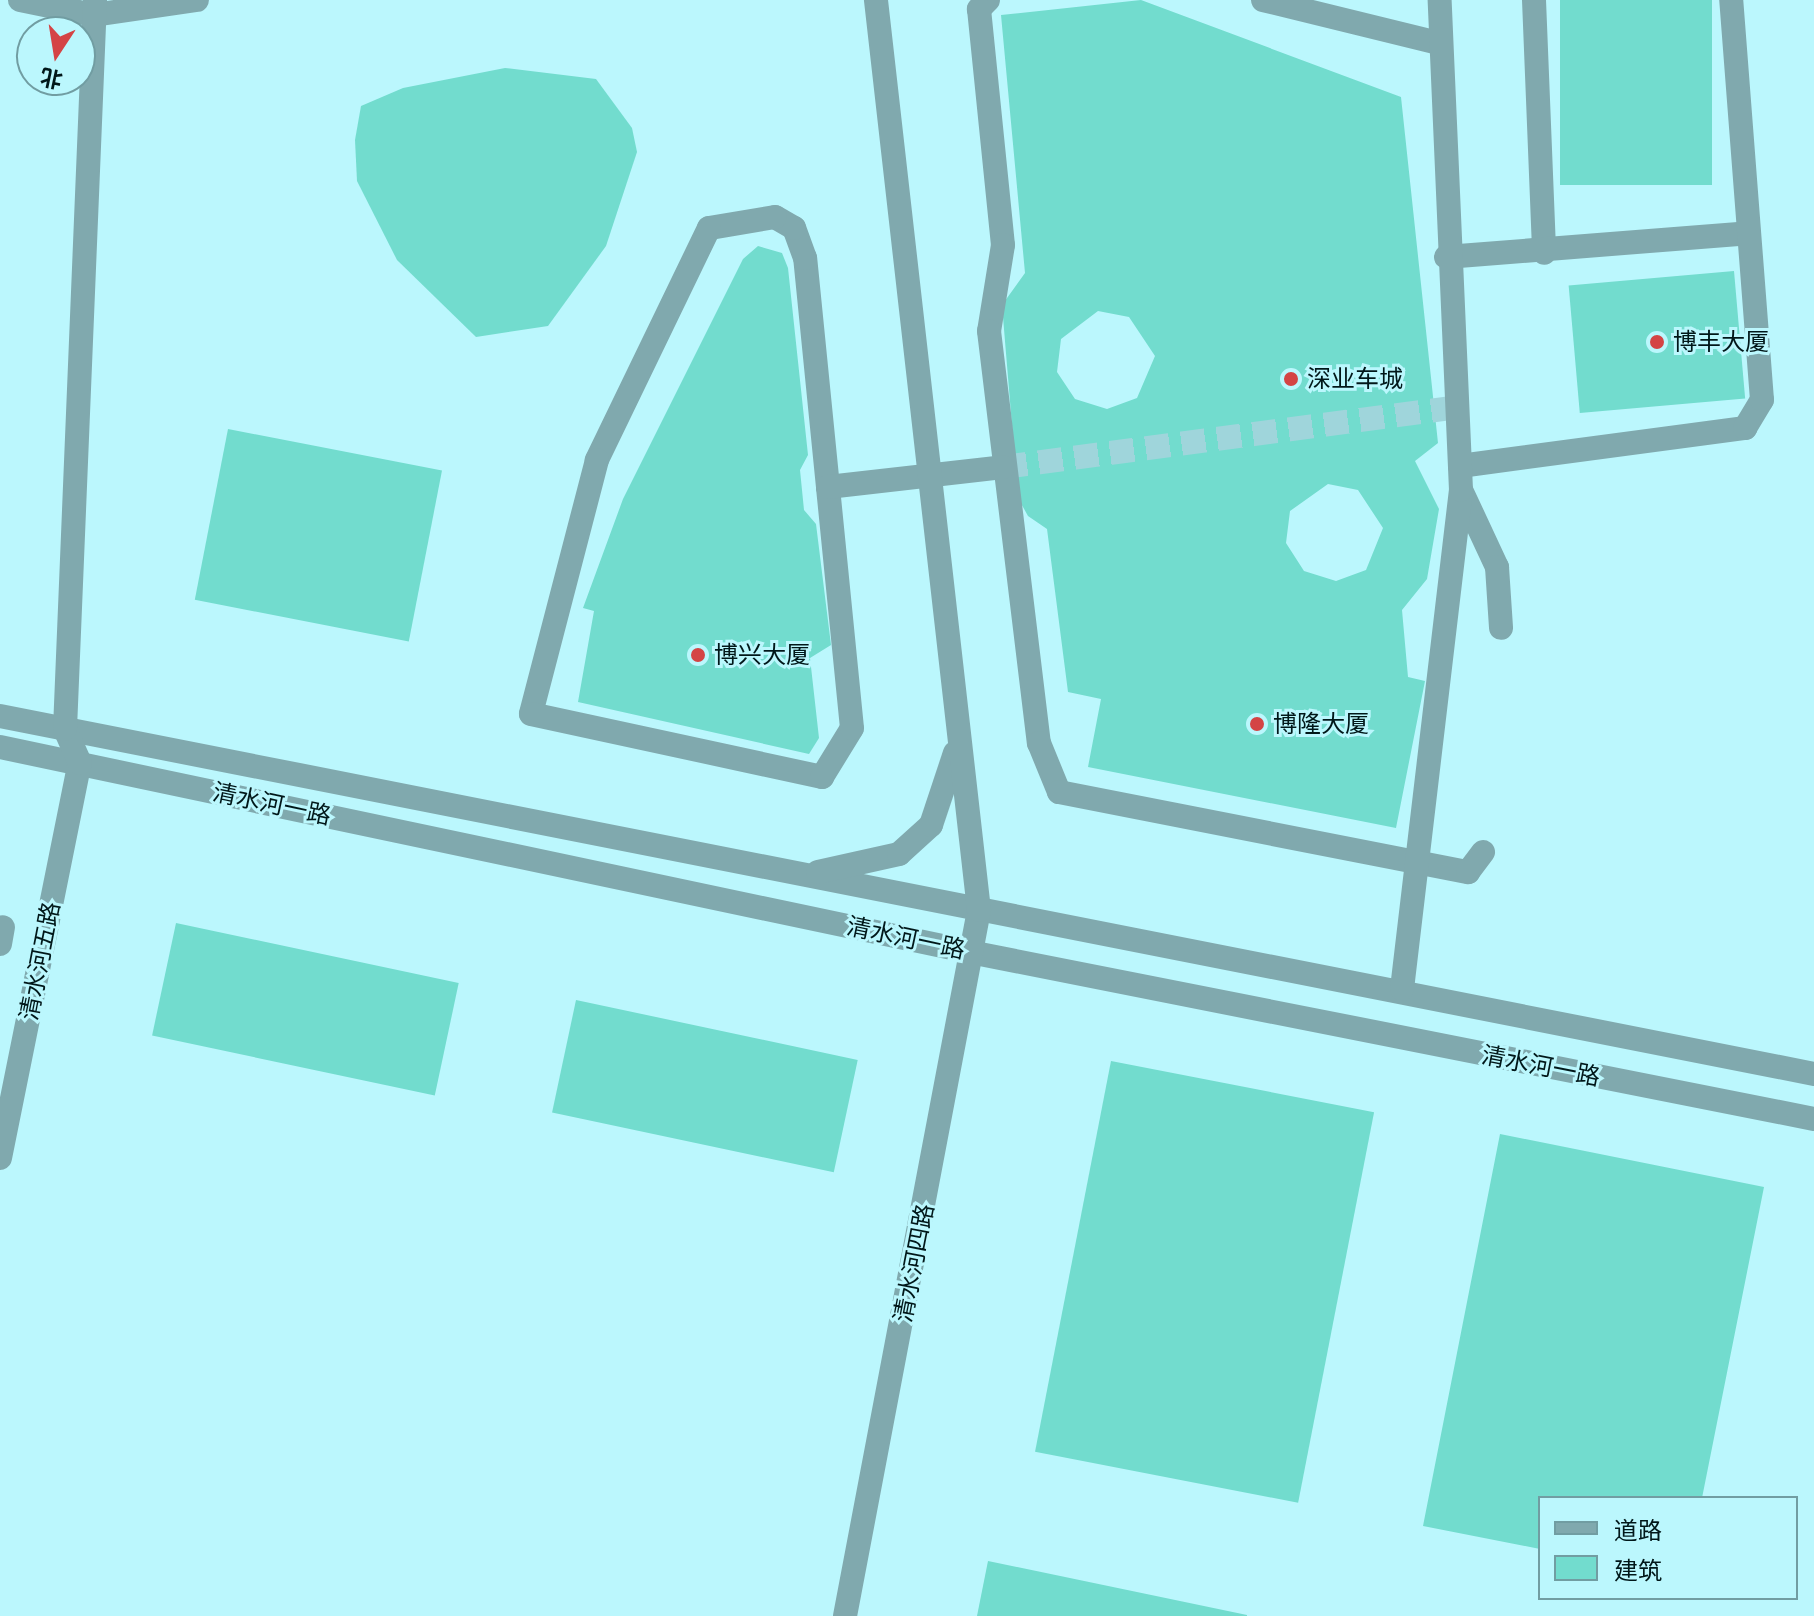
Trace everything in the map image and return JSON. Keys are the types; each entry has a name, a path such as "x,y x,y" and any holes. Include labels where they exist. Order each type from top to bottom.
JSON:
{"street":[{"path":"20,0 95,8 197,0"},
{"name":"清水河四路","path":"845,1616 975,953 979,910 876,0"},
{"path":"988,0 979,9 1003,245 989,331 1003,467 1039,743 1059,792 1468,872 1483,852"},
{"path":"1263,0 1438,43"},
{"path":"1402,989 1421,864 1460,478 1446,257 1438,43 1440,0"},
{"path":"1534,0 1544,253"},
{"path":"1460,478 1745,428 1762,400 1731,0"},
{"path":"80,763 65,729 95,8"},
{"path":"775,217 794,228 805,258 828,487 852,728 822,777 531,714 597,460 709,228 775,217"},
{"path":"1446,257 1544,253 1748,233"},
{"path":"828,487 1003,467"},
{"path":"1460,478 1497,567 1501,628"},
{"name":"清水河一路","path":"0,716 786,875 1402,989 1814,1074"},
{"path":"786,875 867,866 899,854 931,825 958,731"},
{"name":"清水河一路","path":"0,747 975,953 1814,1119"},
{"name":"清水河五路","path":"0,1158 80,763"}],"building":[{"name":"深业车城","path":"1141,0 1401,97 1438,443 1415,461 1439,509 1427,579 1402,610 1408,677 1425,681 1396,828 1088,767 1101,699 1068,692 1047,529 1028,516 1018,498 1002,305 1025,273 1001,15","holes":["1098,311 1129,317 1155,356 1137,398 1107,409 1075,399 1057,372 1061,339","1328,484 1358,490 1383,528 1366,570 1336,581 1304,571 1286,543 1290,511"]},
{"path":"1560,0 1712,0 1712,185 1560,185"},
{"path":"505,68 596,79 632,128 637,152 606,246 548,326 476,337 397,260 357,181 355,140 361,106 403,88"},
{"path":"758,246 782,253 788,268 808,455 800,470 804,510 816,524 831,645 810,658 819,738 809,754 578,702 594,611 583,608 623,499 743,259"},
{"name":"博丰大厦","path":"1734,271 1745,399 1580,413 1569,285"},
{"path":"228,429 442,471 409,641 195,600"},
{"path":"176,923 459,983 435,1096 152,1035"},
{"path":"576,1000 858,1060 834,1172 552,1112"},
{"path":"1111,1061 1374,1112 1298,1503 1035,1452"},
{"path":"1500,1134 1764,1187 1702,1496 1538,1496 1538,1549 1423,1526"},
{"path":"988,1561 1247,1615 1247,1616 977,1616"}],"tunnel":[{"path":"1003,467 1454,408"}],"place":[{"name":"博丰大厦","path":"1657,342"},
{"name":"深业车城","path":"1291,379"},
{"name":"博兴大厦","path":"698,655"},
{"name":"博隆大厦","path":"1257,724"}]}
